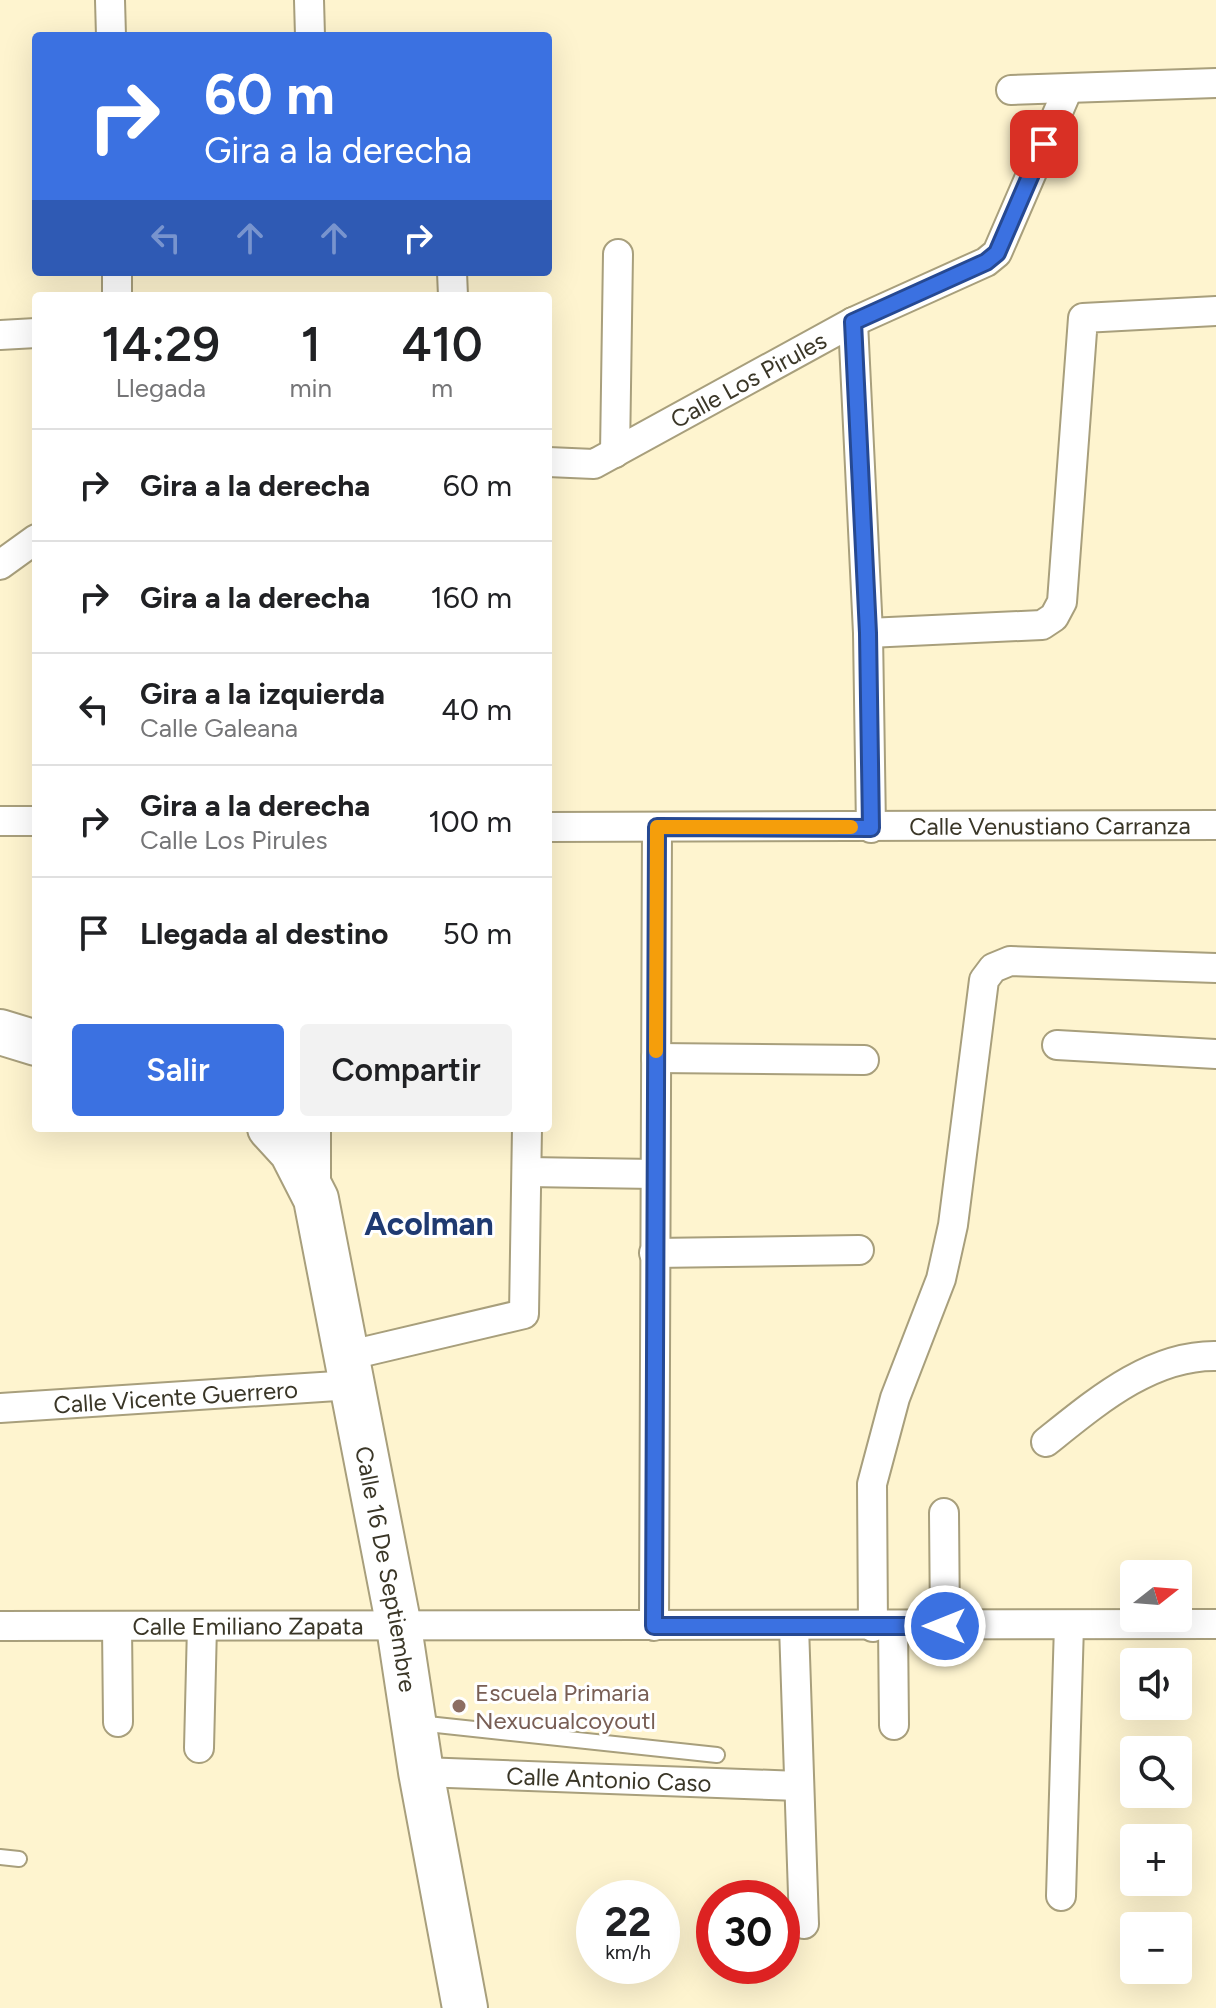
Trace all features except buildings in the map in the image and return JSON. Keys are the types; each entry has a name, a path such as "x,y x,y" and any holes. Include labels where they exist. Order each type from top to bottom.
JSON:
{"main road":[{"path":"0,1032 32,1042"},
{"path":"274,1132 292,1152 316,1199"},
{"name":"Calle 16 De Septiembre","path":"316,1199 399,1627 421,1772 465,2008"}],"street":[{"path":"110,0 111,32"},
{"path":"309,0 310,32"},
{"path":"1011,90 1216,83"},
{"name":"Calle Los Pirules","path":"552,462 594,464 853,322 986,262 997,253 1068,89"},
{"path":"615,453 618,254"},
{"path":"868,633 1042,625 1054,617 1062,602 1083,318 1216,311"},
{"path":"853,322 868,633 871,828"},
{"path":"0,335 32,333"},
{"path":"0,565 32,542"},
{"path":"0,821 32,821"},
{"name":"Calle Venustiano Carranza","path":"552,827 1216,825"},
{"path":"654,1626 657,827"},
{"path":"894,1725 872,1484 895,1398 941,1279 953,1225 984,980 993,968 1010,961 1216,968"},
{"path":"1057,1045 1216,1054"},
{"path":"656,1058 864,1060"},
{"name":"Calle 16 De Septiembre","path":"316,1132 316,1199"},
{"path":"527,1132 527,1172 655,1174"},
{"name":"Calle Vicente Guerrero","path":"0,1408 349,1370 524,1314 527,1172"},
{"path":"654,1253 859,1250"},
{"path":"1046,1442 1114,1387 1195,1356 1216,1356"},
{"path":"944,1513 945,1626"},
{"name":"Calle Emiliano Zapata","path":"0,1626 883,1627 1216,1624"},
{"path":"1061,1896 1069,1625"},
{"path":"117,1626 118,1722"},
{"path":"199,1748 202,1626"},
{"path":"794,1626 804,1924"},
{"name":"Calle Antonio Caso","path":"421,1772 799,1786"}],"lane":[{"path":"413,1722 717,1755"},
{"path":"0,1857 19,1859"}],"slow traffic":[{"path":"656,1051 657,827 851,827"}],"place":[{"name":"Escuela Primaria Nexucualcoyoutl","path":"459,1706"}],"district":[{"name":"Acolman","path":"429,1224"}],"route":[{"path":"945,1626 654,1626 657,827 871,828 868,633 853,322 986,262 997,253 1044,144"}]}
